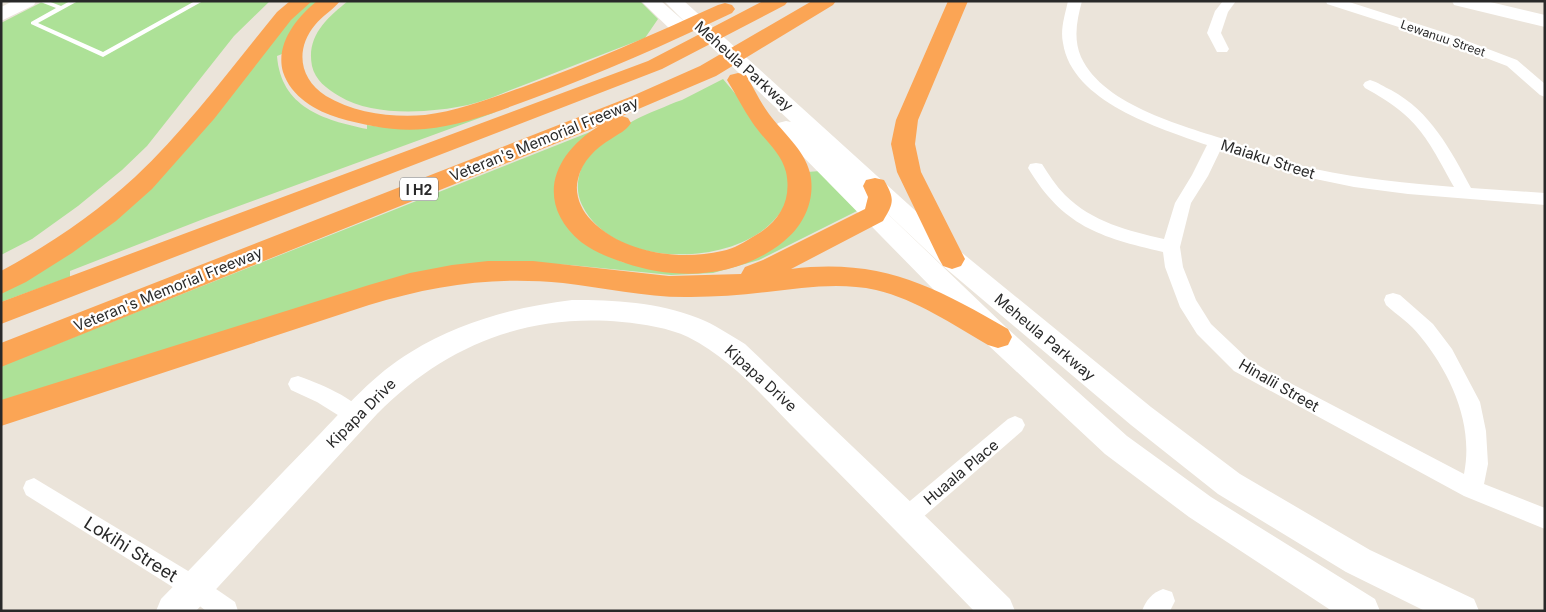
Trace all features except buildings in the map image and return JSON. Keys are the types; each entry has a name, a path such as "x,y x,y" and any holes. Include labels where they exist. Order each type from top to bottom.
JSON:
{"highway":[{"path":"1,284 44,260 121,203 180,144 284,16 302,1"},
{"path":"330,1 312,16 298,34 292,50 291,65 299,82 313,98 328,106 358,117 390,122 412,122 439,120 483,109 550,85 643,47 742,1"},
{"name":"Veteran's Memorial Freeway","path":"1,313 655,65 778,1"},
{"name":"Veteran's Memorial Freeway","path":"1,355 638,102 708,71 826,1"},
{"path":"746,77 762,120 794,160 799,178 800,201 791,221 775,237 749,251 722,261 666,263 642,259 614,249 595,238 574,219 566,203 564,183 570,163 601,132 759,52 846,1"},
{"path":"952,259 909,172 902,144 907,120 958,1"},
{"path":"706,286 738,280 772,267 874,215 880,205 881,197 875,186"},
{"path":"1,413 274,324 414,282 472,272 532,270 592,276 645,286 706,286 766,282 806,276 833,275 859,277 892,284 930,298 998,337"}],"main road":[{"path":"1,15 27,1"},
{"name":"Meheula Parkway","path":"650,1 682,20 875,186 952,259 1141,416 1229,484 1358,561 1462,611"},
{"name":"Meheula Parkway","path":"673,1 682,20"},
{"path":"1462,1 1545,21"},
{"name":"Meheula Parkway","path":"746,77 874,215 1050,387 1124,451 1200,507 1363,611"},
{"name":"Kipapa Drive","path":"173,611 356,416 393,380 420,360 489,327 535,314 612,310 651,315 691,326 735,352 906,518 998,611"}],"street":[{"name":"Maiaku Street","path":"1075,1 1068,38 1071,51 1090,79 1124,105 1164,124 1295,170 1326,177 1358,182 1545,199"},
{"path":"1222,49 1214,33 1222,11 1230,1"},
{"name":"Lewanuu Street","path":"1332,1 1441,36 1512,63 1545,92"},
{"path":"1370,85 1397,100 1418,116 1432,132 1466,192"},
{"name":"Hinalii Street","path":"1216,142 1200,176 1183,204 1171,247 1174,267 1187,302 1204,330 1241,365 1472,489 1545,519"},
{"path":"1036,168 1060,201 1088,222 1116,234 1171,247"},
{"path":"1393,300 1426,329 1445,356 1470,402 1475,431 1477,464 1472,489"},
{"path":"298,384 324,396 356,416"},
{"name":"Huaala Place","path":"906,518 1015,425"},
{"name":"Lokihi Street","path":"34,488 194,588 226,611"}],"lane":[{"path":"41,1 61,8"},
{"path":"75,1 33,23 103,56 200,1"}],"green space":[{"path":"44,1 270,1 234,36 147,146 122,170 78,206 32,239 1,255 1,23"},
{"path":"309,1 324,1 282,54 277,56 280,73 287,88 307,108 335,121 367,129 367,125 381,127 496,112 206,218 70,271 70,277 1,302 1,290 59,257"},
{"path":"348,1 640,1 658,19 645,38 491,98 453,108 402,111 385,110 353,103 326,87 314,71 311,55 315,37 326,21"},
{"path":"723,79 784,152 794,191 775,219 767,227 746,240 722,249 695,254 668,254 641,249 617,240 597,225 582,205 578,192 578,179 582,166 589,155 633,121 682,100"},
{"path":"595,130 564,161 591,247 622,262 639,265 761,255 807,172 820,171 859,210 759,260 713,273 671,275 570,265 515,262 1,407 1,366"}]}
